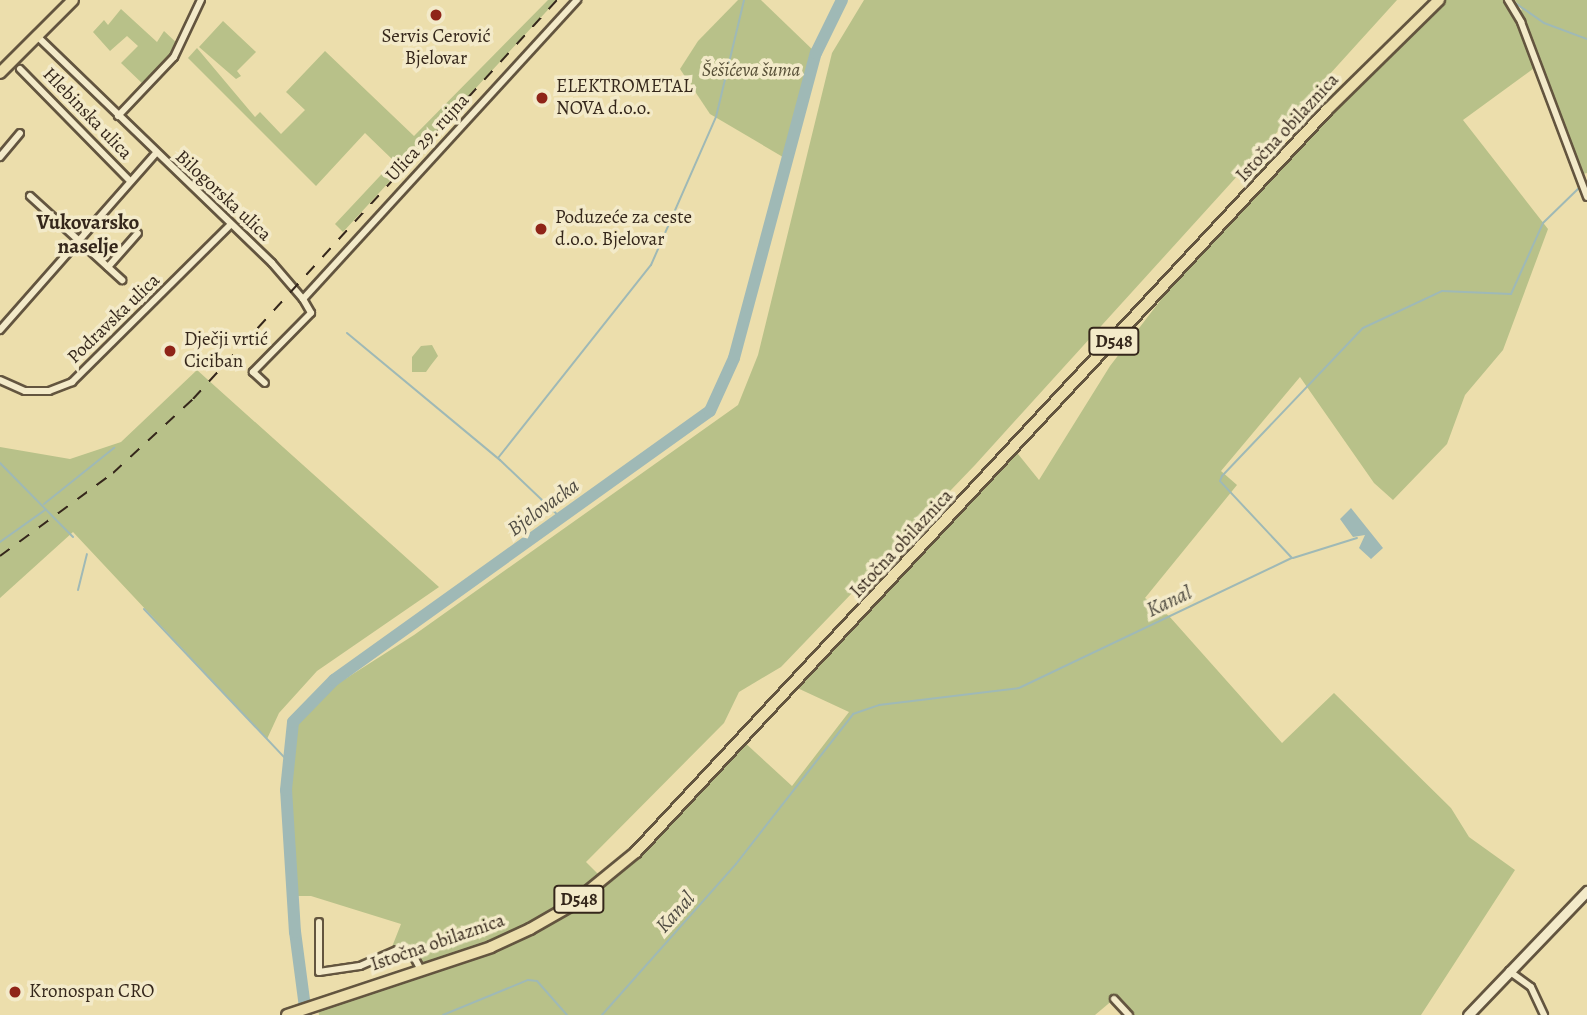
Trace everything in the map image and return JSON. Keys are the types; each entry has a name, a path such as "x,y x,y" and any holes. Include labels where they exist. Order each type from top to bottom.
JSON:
{"main road":[{"path":"0,73 73,0"},
{"name":"Istočna obilaznica","path":"291,1013 317,1002 421,970 530,929 570,906 636,852 1327,110 1439,0"},
{"path":"1468,1015 1508,970 1587,891"}],"street":[{"path":"118,116 174,57 201,0"},
{"name":"Ulica 29. rujna","path":"303,299 577,0"},
{"path":"1508,0 1521,22 1587,197"},
{"name":"Bilogorska ulica","path":"38,37 231,224 303,299"},
{"name":"Hlebinska ulica","path":"20,69 130,181"},
{"path":"0,157 20,133"},
{"path":"0,330 156,154"},
{"path":"30,195 122,280"},
{"name":"Podravska ulica","path":"0,380 24,391 49,391 72,382 231,224"},
{"path":"108,267 138,233"},
{"path":"265,383 253,372 310,313 303,299"},
{"path":"319,922 319,972 348,970 397,950 413,955 421,970"},
{"path":"1508,970 1531,987 1544,1015"},
{"path":"1114,999 1129,1015"}],"green space":[{"path":"548,0 557,0 343,232 335,224 394,161 365,133 316,186 188,58 197,48 255,117 260,112 281,134 305,110 286,92 325,51 414,136"},
{"name":"Šešićeva šuma","path":"738,0 761,0 816,53 788,160 710,114 680,69 698,41"},
{"path":"864,0 1397,0 975,465 781,667 739,692 724,723 586,862 603,879 743,741 792,786 849,712 793,686 1014,449 1039,480 1110,366 1209,237 1439,0 1506,0 1515,11 1522,10 1515,0 1587,0 1587,173 1579,175 1537,66 1463,120 1548,229 1503,350 1465,395 1447,444 1393,500 1374,483 1300,377 1221,471 1237,485 1145,598 1169,616 1282,743 1334,693 1451,808 1469,837 1515,870 1421,1015 1129,1015 1114,999 1095,1015 319,1015 317,1002 424,969 417,955 398,948 390,952 401,924 311,896 292,896 286,790 293,722 309,702 414,635 738,405 758,355 832,53"},
{"path":"121,9 157,42 164,31 180,46 146,87 121,63 138,46 127,36 110,51 93,32 104,20 108,25"},
{"path":"223,21 256,52 237,71 241,76 236,79 199,47"},
{"path":"432,345 438,356 426,372 412,372 412,357 421,346"},
{"path":"197,370 439,587 317,671 279,713 267,739 73,532 0,598 0,447 70,459 121,442"}],"water":[{"path":"1351,508 1383,548 1371,559 1359,548 1365,535 1353,537 1340,519"}],"waterway":[{"path":"498,458 651,265 716,117 744,0"},
{"name":"Bjelovacka","path":"306,1015 295,932 286,790 293,722 334,680 710,411 734,358 816,53 842,0"},
{"path":"1511,0 1544,23 1587,39"},
{"name":"Kanal","path":"602,1015 736,864 853,714 879,705 1019,688 1292,558 1220,481 1222,476 1363,328 1442,291 1511,294 1543,223 1581,186"},
{"path":"347,333 500,460 562,519"},
{"path":"44,504 114,448"},
{"path":"0,463 73,537"},
{"path":"0,542 45,510"},
{"path":"1293,558 1357,538"},
{"path":"78,590 87,554"},
{"path":"144,609 287,760"},
{"name":"Kanal","path":"443,1015 528,980 537,981 567,1015"}],"railway":[{"path":"0,556 113,473 193,399 557,0"}],"place":[{"name":"Servis Cerović Bjelovar","path":"436,15"},
{"name":"ELEKTROMETAL NOVA d.o.o.","path":"542,98"},
{"name":"Poduzeće za ceste d.o.o. Bjelovar","path":"541,229"},
{"name":"Dječji vrtić Ciciban","path":"170,351"},
{"name":"Kronospan CRO","path":"15,992"}],"district":[{"name":"Vukovarsko naselje","path":"88,234"}]}
